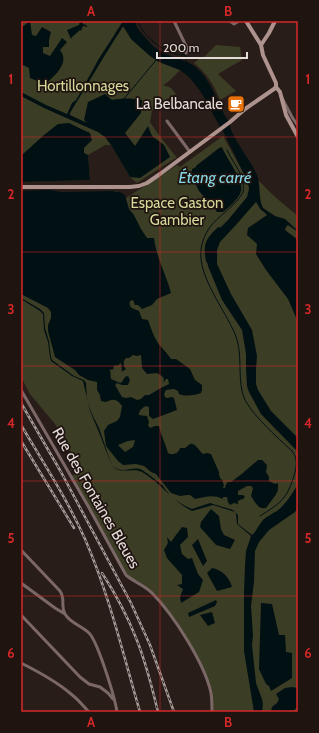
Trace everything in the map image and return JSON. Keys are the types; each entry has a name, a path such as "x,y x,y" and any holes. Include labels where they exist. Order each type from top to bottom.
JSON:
{"street":[{"path":"174,21 187,48 186,52"},
{"path":"230,21 234,24 239,21"},
{"path":"246,21 261,44 263,55 276,83 276,87 280,92 286,115 298,138"},
{"path":"261,44 275,21"},
{"path":"21,187 97,188 139,186 152,180 276,87"},
{"path":"282,98 298,126"},
{"path":"167,121 190,152"},
{"name":"Rue des Fontaines Bleues","path":"21,390 85,500 126,575 150,591 165,607 191,647 200,664 211,693 212,712"},
{"path":"21,550 60,591 64,597 62,605 65,614"},
{"path":"21,583 65,614 94,638 117,712"},
{"path":"21,615 80,677 89,684 100,687 114,700"},
{"path":"21,663 72,694 89,712"}],"green space":[{"name":"Hortillonnages","path":"21,21 121,21 122,23 115,33 118,35 123,26 137,44 149,55 160,62 180,70 163,85 171,88 176,94 155,106 152,111 150,122 177,158 137,183 130,177 111,145 105,145 88,155 90,180 21,182"},
{"path":"216,45 240,47 242,60 218,74 236,91 220,100 210,80 194,63 200,58 203,58"},
{"name":"Espace Gaston Gambier","path":"223,136 243,172 252,174 275,197 298,216 298,712 212,712 211,693 200,664 178,627 150,591 130,579 71,476 81,471 55,424 30,394 21,377 21,194 117,191 126,198 177,165 180,167"}],"water":[{"path":"30,21 32,35 36,36 42,27 51,32 49,47 43,47 43,53 50,56 62,38 67,42 60,50 63,54 63,64 61,68 45,84 30,78 29,68 23,65 21,69 21,28"},
{"path":"80,21 83,21 83,24 88,27 83,26 81,31 80,30 71,39 67,30 79,25"},
{"path":"121,21 135,21 136,26 157,49 167,55 186,61 200,71 211,86 229,122 234,136 257,175 263,208 275,216 285,219 298,231 288,225 285,230 298,240 298,322 288,299 256,254 257,244 247,235 248,228 267,215 261,210 256,202 220,242 217,250 217,264 231,294 252,330 257,356 256,384 258,390 271,411 298,438 298,452 261,414 249,392 247,386 246,354 242,330 222,300 208,266 208,250 212,237 247,197 249,189 244,174 222,129 201,92 190,78 180,70 159,62 150,56 131,39 123,26 70,115 87,123 84,120 88,102 105,94 112,100 127,98 142,100 141,113 125,133 135,146 148,126 152,136 164,145 170,157 140,178 130,177 111,145 105,137 98,132 21,96 21,92 67,114 72,103 76,100 98,60 122,23"},
{"path":"69,123 90,133 92,140 84,148 84,153 88,155 90,180 21,182 21,153 23,154 58,124"},
{"name":"Étang carré","path":"222,147 240,181 241,191 236,200 228,208 223,212 217,212 199,191 190,173 192,169"},
{"path":"21,191 112,191 120,192 125,195 129,209 147,238 154,238 157,252 171,293 157,299 152,305 142,309 138,305 135,305 133,300 130,301 130,305 132,308 139,311 142,319 148,320 152,332 160,346 171,359 176,359 190,369 195,380 202,385 201,393 187,396 179,394 178,391 174,389 166,390 164,394 165,397 174,398 177,410 153,419 149,416 149,407 146,406 141,409 139,415 147,416 149,422 148,425 150,428 159,426 168,453 176,454 180,448 185,448 189,444 192,444 195,445 203,454 211,454 220,478 223,481 223,488 225,488 228,482 231,482 258,460 262,460 267,465 266,472 269,477 269,481 275,484 278,483 278,490 266,508 261,508 255,503 251,496 253,488 251,486 247,486 238,491 238,495 243,495 245,497 238,501 238,504 234,503 230,505 227,497 223,497 223,499 209,496 195,499 190,495 180,496 171,493 156,474 144,466 136,464 123,465 106,446 104,431 108,425 117,421 120,417 122,406 115,400 106,402 101,401 97,390 97,382 88,380 79,375 75,370 55,357 48,331 51,312 48,308 21,294","holes":["133,355 141,355 142,368 147,374 157,373 163,377 163,383 166,379 168,379 169,384 149,395 145,395 141,399 137,400 131,397 122,397 115,385 117,383 128,385 130,380 129,377 125,377 120,383 111,379 110,369 112,370 114,368 113,367 121,363 122,372 126,370 124,361 126,358","135,440 133,447 125,452 118,445"]},
{"path":"21,298 44,313 45,328 52,360 74,376 84,380 86,383 87,398 83,381 72,376 51,361 48,342 44,330 43,314"},
{"path":"88,402 99,428 112,466 90,411"},
{"path":"112,466 120,470 139,469 142,470 150,475 170,495 149,476 142,472 135,470 123,471 115,469"},
{"path":"298,484 298,507 295,512 269,530 259,542 255,551 254,582 251,606 253,635 252,645 256,683 263,704 262,712 254,712 244,651 245,566 246,551 251,536 237,524 235,512 238,515 238,524 252,535 263,520 283,505"},
{"path":"172,497 183,505 192,509 210,503 233,510 235,512 213,505 192,511 185,507"},
{"path":"211,509 219,516 221,529 224,535 235,540 230,549 216,545 200,527 201,522"},
{"path":"182,527 187,528 188,537 180,545 182,554 188,559 192,558 198,574 203,580 199,592 181,603 180,597 183,589 177,585 182,584 182,575 167,558 164,550 168,543 167,537 171,542"},
{"path":"198,539 207,561 203,566 192,545"},
{"path":"212,568 225,574 232,587 217,591 207,573"},
{"path":"216,600 217,602 215,606 189,617 188,613"},
{"path":"261,603 272,604 279,635 285,635 286,652 292,653 292,678 271,691 259,669"},
{"path":"212,612 215,623 208,626 200,615"},
{"path":"285,688 298,688 298,707 294,710 294,712 271,712 272,707 279,699 276,694"}],"waterway":[{"path":"138,21 142,30 155,43 171,53 185,55 187,58 186,61"},
{"path":"123,100 157,59"},
{"path":"227,150 242,177 243,192 208,230 202,244 201,260 208,282 231,325 238,342 242,393 245,400 260,420 292,451 296,459 295,473 287,493 277,505 260,516"},
{"path":"209,261 207,251 208,244 219,230"}],"railway":[{"path":"21,403 61,472 131,603 150,645 174,712"},
{"path":"21,425 63,495 94,560 140,712"},
{"path":"21,441 74,528"},
{"path":"102,573 112,588 129,621 140,647 158,712"}],"place":[{"name":"La Belbancale","path":"236,104"}]}
